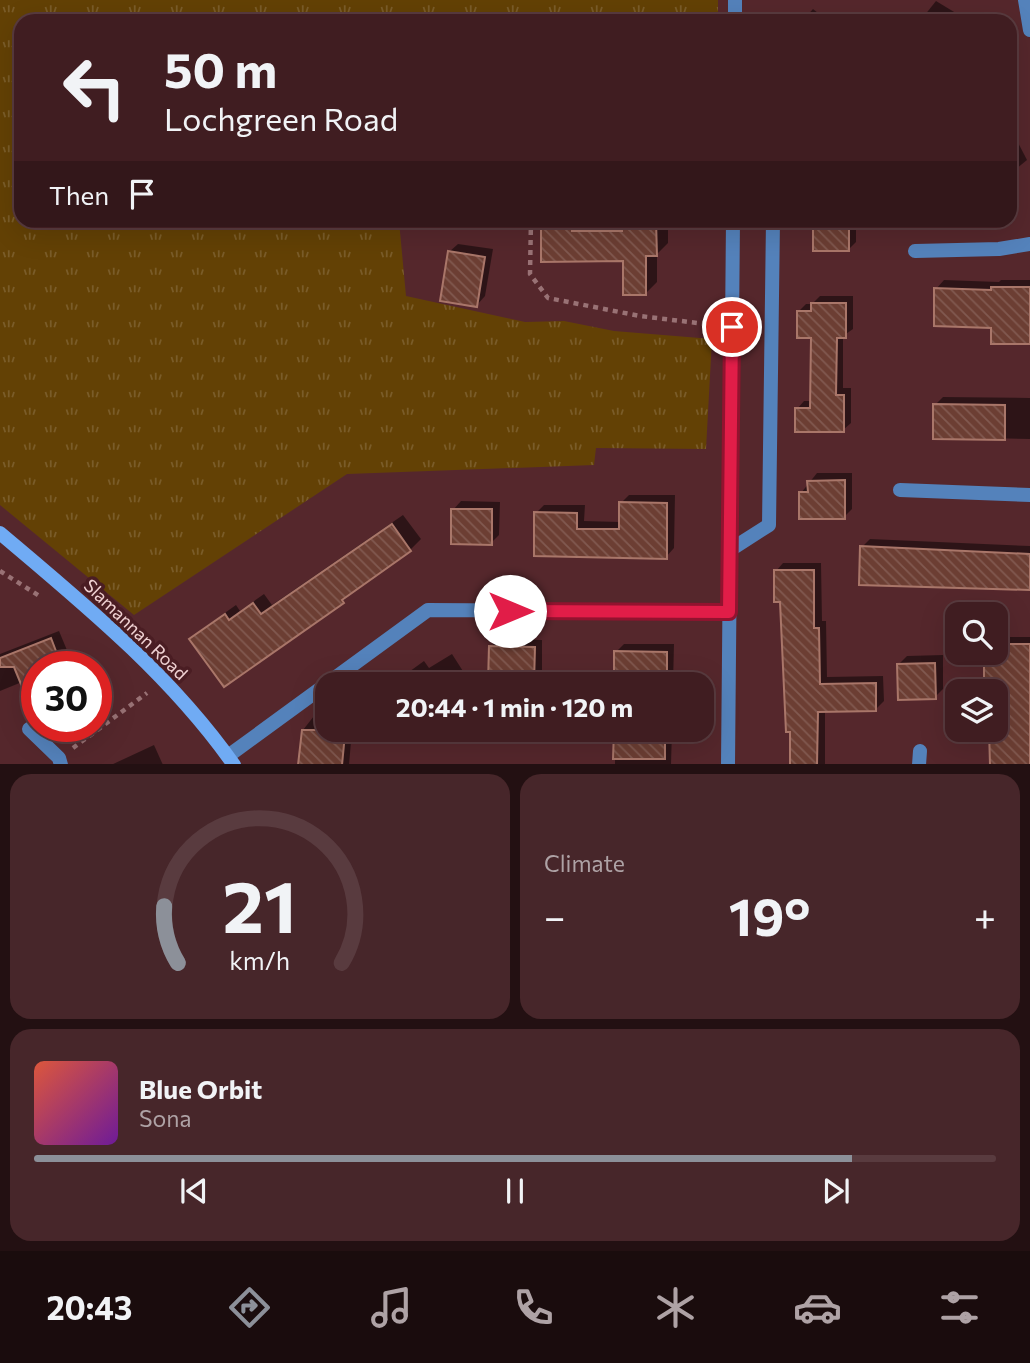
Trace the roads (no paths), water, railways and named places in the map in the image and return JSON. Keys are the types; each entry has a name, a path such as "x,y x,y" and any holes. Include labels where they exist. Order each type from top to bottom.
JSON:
{"main road":[{"name":"Slamannan Road","path":"0,533 105,622 166,681 231,760"}],"street":[{"path":"1026,0 1030,30"},
{"path":"728,764 733,228"},
{"path":"730,550 769,525 773,228"},
{"path":"915,251 999,249 1030,244"},
{"path":"900,490 1030,495"},
{"path":"231,760 428,610 729,612"},
{"path":"42,742 60,761"}]}
